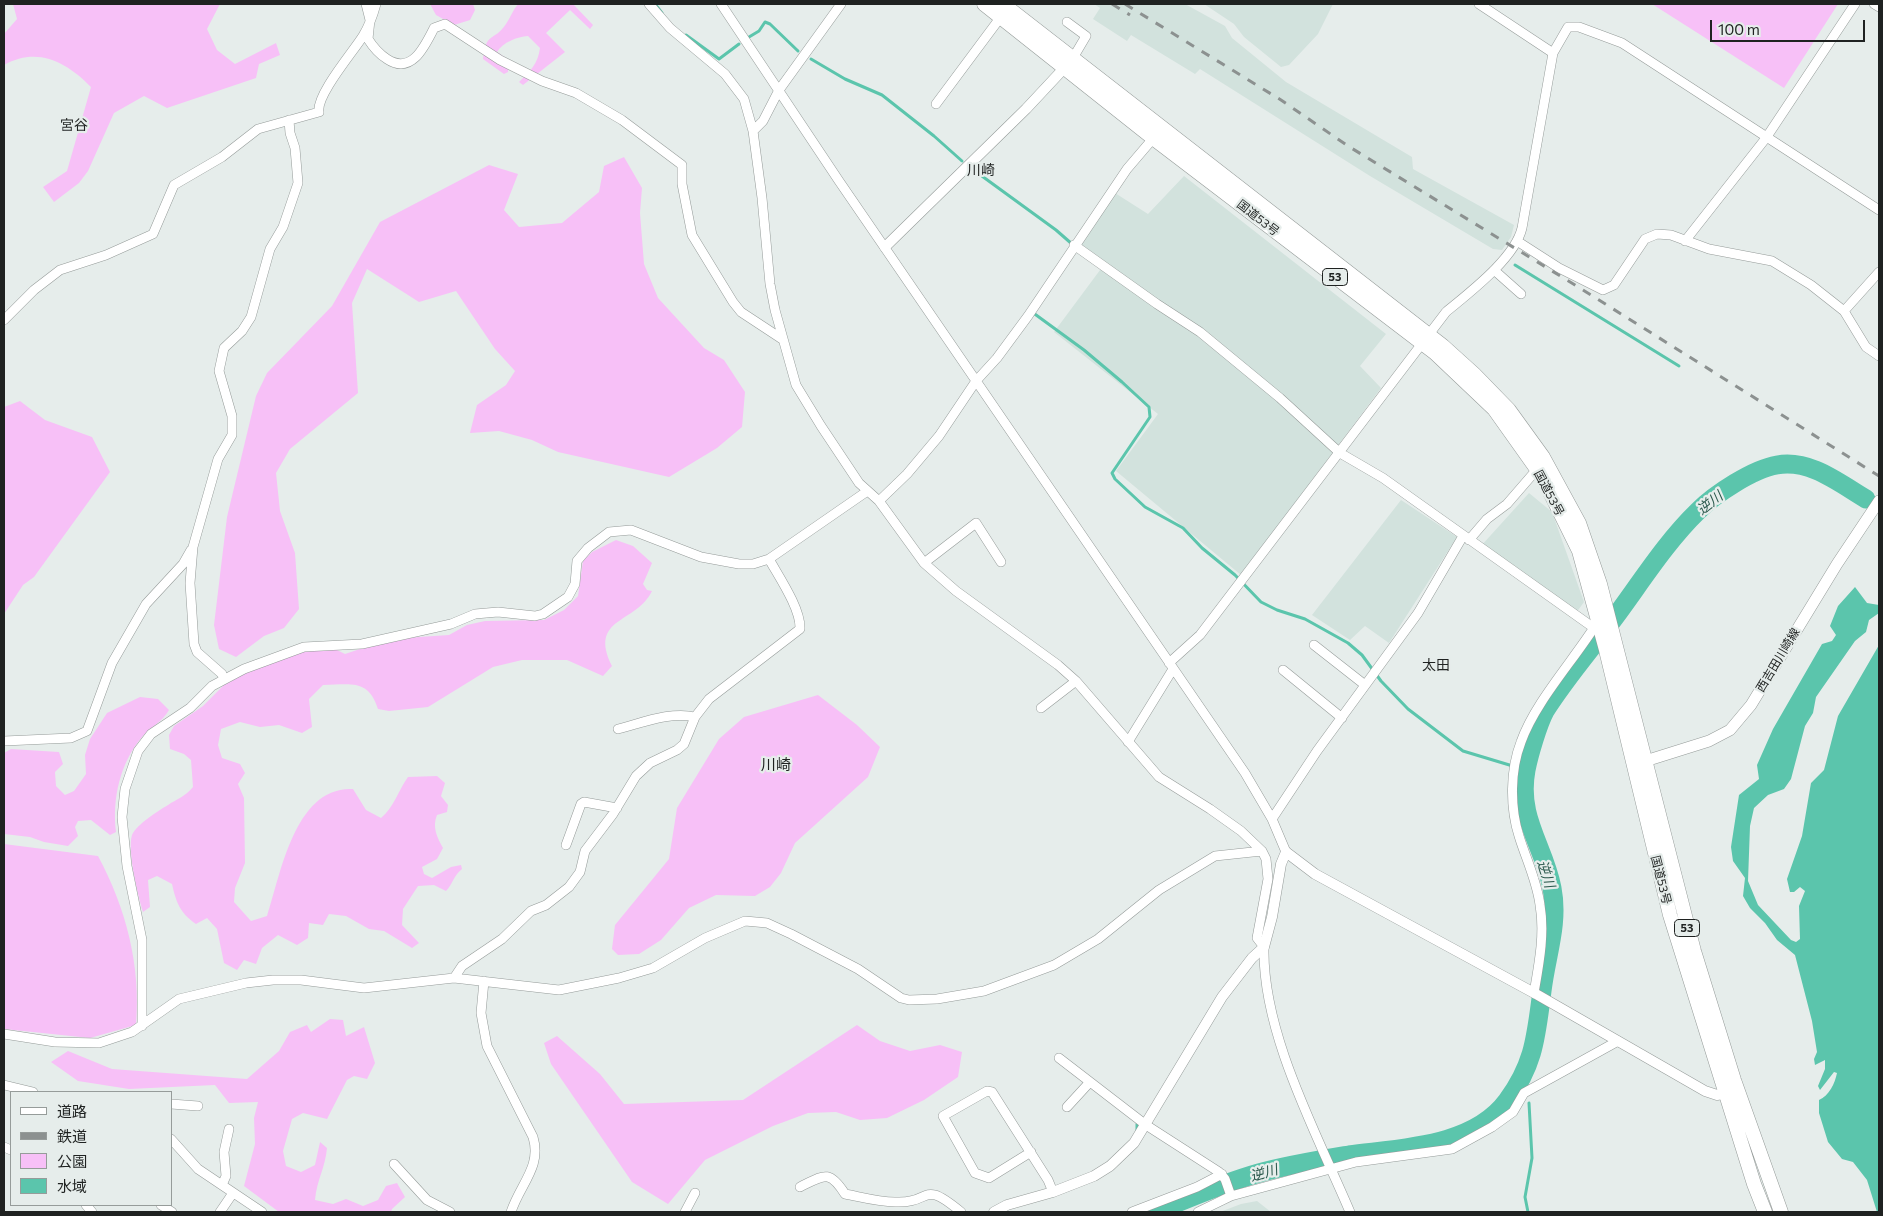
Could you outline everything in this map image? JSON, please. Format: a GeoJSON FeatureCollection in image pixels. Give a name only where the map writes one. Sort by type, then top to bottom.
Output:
{"type":"FeatureCollection","features":[{"type":"Feature","properties":{"kind":"highway","name":"国道53号"},"geometry":{"type":"LineString","coordinates":[[984,4],[1004,9],[1157,132],[1425,339],[1494,410],[1541,465],[1579,551],[1600,619],[1610,644],[1639,763],[1685,920],[1765,1212]]}},
{"type":"Feature","properties":{"kind":"highway","name":"国道53号"},"geometry":{"type":"LineString","coordinates":[[1732,1092],[1781,1212]]}},
{"type":"Feature","properties":{"kind":"main road","name":"西吉田川崎線"},"geometry":{"type":"LineString","coordinates":[[1639,763],[1709,742],[1730,730],[1751,705],[1837,564],[1879,501]]}},
{"type":"Feature","properties":{"kind":"street"},"geometry":{"type":"LineString","coordinates":[[366,4],[370,20],[368,39],[378,52],[394,64],[405,64],[412,61],[419,54],[434,28],[445,24],[500,60],[542,81],[576,93],[622,120],[682,165],[682,184],[692,235],[732,302],[741,312],[782,339]]}},
{"type":"Feature","properties":{"kind":"street"},"geometry":{"type":"LineString","coordinates":[[4,320],[56,272],[106,255],[153,234],[174,185],[222,157],[258,129],[319,112],[318,106],[335,75],[362,37],[376,4]]}},
{"type":"Feature","properties":{"kind":"street"},"geometry":{"type":"LineString","coordinates":[[649,4],[665,23],[732,81],[744,99],[753,131],[762,198],[770,284],[782,339],[796,384],[821,426],[866,492],[879,501],[924,563],[956,592],[1058,665],[1076,681],[1159,778],[1210,809],[1241,831],[1262,851],[1266,859],[1268,879],[1257,938],[1264,947]]}},
{"type":"Feature","properties":{"kind":"street"},"geometry":{"type":"LineString","coordinates":[[721,4],[976,381],[1245,773],[1272,819],[1286,852],[1315,874],[1535,993],[1705,1091],[1717,1094],[1732,1092]]}},
{"type":"Feature","properties":{"kind":"street"},"geometry":{"type":"LineString","coordinates":[[753,131],[763,121],[779,90],[841,4]]}},
{"type":"Feature","properties":{"kind":"street"},"geometry":{"type":"LineString","coordinates":[[1479,4],[1553,53]]}},
{"type":"Feature","properties":{"kind":"street"},"geometry":{"type":"LineString","coordinates":[[1684,241],[1766,138],[1856,4]]}},
{"type":"Feature","properties":{"kind":"street"},"geometry":{"type":"LineString","coordinates":[[1874,4],[1879,7]]}},
{"type":"Feature","properties":{"kind":"street"},"geometry":{"type":"LineString","coordinates":[[936,104],[1004,9]]}},
{"type":"Feature","properties":{"kind":"street"},"geometry":{"type":"LineString","coordinates":[[885,247],[1069,63],[1086,36],[1067,22]]}},
{"type":"Feature","properties":{"kind":"street"},"geometry":{"type":"LineString","coordinates":[[1128,742],[1171,666],[1200,635],[1446,312],[1494,270],[1517,241],[1522,228],[1553,53],[1568,27],[1579,27],[1622,44],[1879,210]]}},
{"type":"Feature","properties":{"kind":"street"},"geometry":{"type":"LineString","coordinates":[[223,678],[222,674],[197,652],[194,644],[190,583],[193,547],[218,459],[232,435],[232,416],[220,371],[224,348],[242,331],[251,316],[270,249],[283,227],[298,183],[295,148],[290,133],[290,120]]}},
{"type":"Feature","properties":{"kind":"street"},"geometry":{"type":"LineString","coordinates":[[879,501],[907,474],[939,436],[976,381],[997,358],[1028,316],[1074,245],[1127,169],[1157,132]]}},
{"type":"Feature","properties":{"kind":"street"},"geometry":{"type":"LineString","coordinates":[[1517,241],[1568,273],[1603,290],[1614,285],[1645,239],[1664,234],[1710,249],[1766,259],[1811,285],[1844,311],[1866,347],[1879,356]]}},
{"type":"Feature","properties":{"kind":"street"},"geometry":{"type":"LineString","coordinates":[[1074,245],[1200,332],[1301,416],[1340,453],[1382,478],[1466,538],[1600,619],[1538,709],[1521,742],[1517,756],[1514,777],[1514,808],[1519,835],[1540,906],[1540,956],[1535,993]]}},
{"type":"Feature","properties":{"kind":"street"},"geometry":{"type":"LineString","coordinates":[[1494,270],[1522,294]]}},
{"type":"Feature","properties":{"kind":"street"},"geometry":{"type":"LineString","coordinates":[[1844,311],[1879,272]]}},
{"type":"Feature","properties":{"kind":"street"},"geometry":{"type":"LineString","coordinates":[[1272,819],[1365,685],[1418,613],[1466,538],[1506,504],[1541,465]]}},
{"type":"Feature","properties":{"kind":"street"},"geometry":{"type":"LineString","coordinates":[[142,1026],[142,940],[127,866],[122,817],[125,789],[138,752],[151,734],[190,708],[212,686],[223,678],[304,646],[362,644],[451,624],[475,614],[498,612],[535,616],[543,614],[568,597],[575,584],[577,561],[588,548],[609,532],[631,530],[701,557],[739,564],[753,564],[769,559],[866,492]]}},
{"type":"Feature","properties":{"kind":"street"},"geometry":{"type":"LineString","coordinates":[[924,563],[976,523],[1001,562]]}},
{"type":"Feature","properties":{"kind":"street"},"geometry":{"type":"LineString","coordinates":[[4,741],[71,738],[87,731],[112,663],[146,604],[183,564],[193,547]]}},
{"type":"Feature","properties":{"kind":"street"},"geometry":{"type":"LineString","coordinates":[[454,978],[462,966],[502,939],[531,911],[546,905],[569,887],[580,872],[585,851],[617,808],[636,776],[650,763],[677,750],[684,744],[695,717],[709,699],[800,629],[800,622],[792,603],[769,559]]}},
{"type":"Feature","properties":{"kind":"street"},"geometry":{"type":"LineString","coordinates":[[1314,646],[1365,685]]}},
{"type":"Feature","properties":{"kind":"street"},"geometry":{"type":"LineString","coordinates":[[1284,670],[1342,718]]}},
{"type":"Feature","properties":{"kind":"street"},"geometry":{"type":"LineString","coordinates":[[1041,708],[1076,681]]}},
{"type":"Feature","properties":{"kind":"street"},"geometry":{"type":"LineString","coordinates":[[618,729],[666,717],[695,717]]}},
{"type":"Feature","properties":{"kind":"street"},"geometry":{"type":"LineString","coordinates":[[566,845],[581,804],[584,802],[617,808]]}},
{"type":"Feature","properties":{"kind":"street"},"geometry":{"type":"LineString","coordinates":[[4,1034],[55,1042],[99,1043],[115,1039],[142,1026],[179,999],[246,983],[273,980],[301,980],[364,988],[454,978],[559,990],[619,978],[653,968],[735,923],[750,921],[766,923],[791,934],[858,969],[901,998],[929,999],[984,991],[1054,965],[1098,939],[1159,890],[1215,856],[1262,851]]}},
{"type":"Feature","properties":{"kind":"street"},"geometry":{"type":"LineString","coordinates":[[1286,852],[1281,864],[1272,917],[1264,947],[1264,965],[1274,1020],[1292,1076],[1350,1212]]}},
{"type":"Feature","properties":{"kind":"street"},"geometry":{"type":"LineString","coordinates":[[994,1212],[1013,1203],[1053,1192],[1094,1176],[1110,1166],[1134,1143],[1222,998],[1246,965],[1264,947]]}},
{"type":"Feature","properties":{"kind":"street"},"geometry":{"type":"LineString","coordinates":[[484,981],[481,1013],[487,1046],[533,1137],[536,1149],[536,1160],[511,1212]]}},
{"type":"Feature","properties":{"kind":"street"},"geometry":{"type":"LineString","coordinates":[[1132,1212],[1197,1188],[1356,1162],[1452,1149],[1492,1127],[1513,1112],[1524,1092],[1618,1041]]}},
{"type":"Feature","properties":{"kind":"street"},"geometry":{"type":"LineString","coordinates":[[1059,1058],[1089,1083],[1227,1184]]}},
{"type":"Feature","properties":{"kind":"street"},"geometry":{"type":"LineString","coordinates":[[1068,1107],[1089,1083]]}},
{"type":"Feature","properties":{"kind":"street"},"geometry":{"type":"LineString","coordinates":[[4,1085],[28,1091]]}},
{"type":"Feature","properties":{"kind":"street"},"geometry":{"type":"LineString","coordinates":[[1031,1152],[989,1178],[975,1173],[943,1116],[987,1091],[992,1092],[1031,1152],[1053,1192]]}},
{"type":"Feature","properties":{"kind":"street"},"geometry":{"type":"LineString","coordinates":[[172,1104],[198,1106]]}},
{"type":"Feature","properties":{"kind":"street"},"geometry":{"type":"LineString","coordinates":[[222,1185],[226,1176],[224,1152],[229,1129]]}},
{"type":"Feature","properties":{"kind":"street"},"geometry":{"type":"LineString","coordinates":[[172,1140],[198,1169],[262,1212]]}},
{"type":"Feature","properties":{"kind":"street"},"geometry":{"type":"LineString","coordinates":[[394,1164],[427,1200],[450,1212]]}},
{"type":"Feature","properties":{"kind":"street"},"geometry":{"type":"LineString","coordinates":[[800,1187],[824,1175],[831,1176],[837,1181],[845,1194],[896,1203],[934,1193],[942,1196],[961,1212]]}},
{"type":"Feature","properties":{"kind":"street"},"geometry":{"type":"LineString","coordinates":[[1198,1212],[1227,1184]]}},
{"type":"Feature","properties":{"kind":"street"},"geometry":{"type":"LineString","coordinates":[[220,1212],[233,1193]]}},
{"type":"Feature","properties":{"kind":"street"},"geometry":{"type":"LineString","coordinates":[[685,1212],[695,1193]]}},
{"type":"Feature","properties":{"kind":"shaded area"},"geometry":{"type":"Polygon","coordinates":[[[1094,4],[1185,4],[1225,26],[1232,38],[1286,82],[1412,157],[1413,169],[1514,225],[1511,237],[1502,250],[1493,249],[1370,176],[1200,69],[1195,74],[1131,35],[1127,41],[1093,19],[1100,8],[1094,4]]]}},
{"type":"Feature","properties":{"kind":"shaded area"},"geometry":{"type":"Polygon","coordinates":[[[1204,4],[1333,4],[1318,34],[1289,65],[1281,67],[1244,37],[1234,24],[1204,4]]]}},
{"type":"Feature","properties":{"kind":"shaded area"},"geometry":{"type":"Polygon","coordinates":[[[1184,176],[1386,334],[1360,366],[1381,388],[1241,575],[1116,471],[1158,414],[1054,332],[1106,262],[1079,243],[1115,193],[1148,214],[1184,176]]]}},
{"type":"Feature","properties":{"kind":"shaded area"},"geometry":{"type":"Polygon","coordinates":[[[1529,493],[1552,512],[1584,602],[1576,613],[1481,546],[1529,493]]]}},
{"type":"Feature","properties":{"kind":"shaded area"},"geometry":{"type":"Polygon","coordinates":[[[1401,500],[1457,537],[1389,643],[1365,626],[1350,640],[1312,615],[1401,500]]]}},
{"type":"Feature","properties":{"kind":"shaded area"},"geometry":{"type":"Polygon","coordinates":[[[1257,1201],[1271,1212],[1220,1212],[1241,1204],[1257,1201]]]}},
{"type":"Feature","properties":{"kind":"green space"},"geometry":{"type":"Polygon","coordinates":[[[13,4],[220,4],[207,29],[217,50],[235,64],[276,43],[280,55],[259,64],[256,78],[167,108],[144,96],[114,113],[88,171],[79,183],[54,202],[43,187],[67,171],[91,87],[72,70],[62,64],[40,57],[16,59],[4,65],[4,34],[17,19],[13,4]]]}},
{"type":"Feature","properties":{"kind":"green space"},"geometry":{"type":"Polygon","coordinates":[[[430,4],[473,4],[475,10],[470,20],[454,25],[436,15],[430,4]]]}},
{"type":"Feature","properties":{"kind":"green space"},"geometry":{"type":"Polygon","coordinates":[[[518,4],[573,4],[593,25],[590,29],[570,10],[546,33],[565,52],[523,85],[519,82],[535,63],[540,48],[528,36],[503,45],[497,52],[509,60],[508,72],[504,74],[483,59],[488,40],[502,30],[518,4]]]}},
{"type":"Feature","properties":{"kind":"green space"},"geometry":{"type":"Polygon","coordinates":[[[1652,4],[1838,4],[1784,88],[1652,4]]]}},
{"type":"Feature","properties":{"kind":"green space"},"geometry":{"type":"Polygon","coordinates":[[[624,157],[642,188],[640,213],[644,264],[658,298],[704,348],[724,360],[745,392],[742,427],[717,448],[669,477],[558,452],[532,440],[499,431],[470,433],[477,405],[506,385],[515,371],[495,349],[456,291],[419,302],[367,269],[352,303],[358,393],[290,449],[276,473],[280,511],[295,553],[299,609],[284,628],[264,636],[236,657],[219,649],[214,625],[227,517],[256,396],[267,373],[332,306],[380,222],[489,165],[518,174],[504,210],[519,227],[562,223],[599,192],[604,166],[624,157]]]}},
{"type":"Feature","properties":{"kind":"green space"},"geometry":{"type":"Polygon","coordinates":[[[20,401],[45,420],[92,437],[110,472],[34,577],[23,585],[4,614],[4,407],[20,401]]]}},
{"type":"Feature","properties":{"kind":"green space"},"geometry":{"type":"Polygon","coordinates":[[[616,540],[633,546],[652,563],[643,584],[647,590],[652,591],[645,602],[610,629],[606,638],[606,650],[612,666],[603,676],[567,660],[522,660],[493,667],[428,707],[389,711],[378,709],[369,692],[357,685],[323,685],[309,699],[312,727],[302,733],[279,725],[260,727],[240,722],[221,729],[218,745],[222,758],[240,764],[245,773],[238,784],[244,798],[245,863],[235,888],[234,902],[251,921],[267,916],[285,856],[294,835],[304,817],[317,802],[333,792],[353,789],[366,810],[381,818],[393,804],[408,777],[437,776],[445,783],[441,796],[448,805],[447,812],[437,815],[435,824],[437,836],[443,848],[437,859],[422,867],[424,874],[432,878],[451,867],[461,865],[462,869],[446,891],[434,885],[418,886],[403,909],[402,925],[419,943],[412,948],[384,931],[369,929],[346,916],[329,914],[323,925],[309,923],[308,938],[297,945],[278,935],[262,948],[256,964],[244,960],[237,970],[224,963],[217,929],[207,918],[196,924],[186,916],[177,902],[172,884],[157,876],[148,880],[150,907],[143,912],[132,862],[132,835],[148,818],[193,787],[191,760],[184,754],[170,749],[169,735],[174,726],[203,706],[224,685],[246,672],[301,650],[333,648],[345,654],[390,639],[449,635],[467,625],[485,621],[544,620],[564,610],[578,596],[583,561],[592,552],[616,540]]]}},
{"type":"Feature","properties":{"kind":"green space"},"geometry":{"type":"Polygon","coordinates":[[[818,695],[857,725],[880,747],[868,777],[795,843],[781,873],[770,887],[755,896],[716,895],[689,908],[661,940],[639,954],[618,955],[612,949],[615,925],[669,859],[677,808],[719,739],[744,717],[818,695]]]}},
{"type":"Feature","properties":{"kind":"green space"},"geometry":{"type":"Polygon","coordinates":[[[140,697],[158,699],[169,710],[142,737],[128,758],[119,782],[117,794],[115,807],[116,832],[110,835],[91,820],[78,821],[75,827],[78,836],[68,846],[44,842],[30,837],[4,834],[4,753],[11,749],[59,752],[63,764],[55,772],[56,786],[65,795],[74,791],[86,774],[85,755],[90,739],[107,713],[140,697]]]}},
{"type":"Feature","properties":{"kind":"green space"},"geometry":{"type":"Polygon","coordinates":[[[4,844],[98,856],[124,917],[134,959],[137,1003],[136,1025],[90,1038],[4,1029],[4,844]]]}},
{"type":"Feature","properties":{"kind":"green space"},"geometry":{"type":"Polygon","coordinates":[[[330,1019],[343,1020],[346,1036],[364,1027],[375,1063],[367,1079],[354,1076],[347,1080],[327,1119],[303,1113],[292,1119],[283,1151],[286,1166],[301,1172],[315,1165],[320,1142],[327,1148],[315,1200],[333,1204],[346,1199],[363,1206],[378,1200],[386,1186],[397,1183],[405,1197],[391,1212],[279,1212],[244,1186],[255,1144],[254,1118],[258,1102],[229,1103],[215,1085],[129,1089],[78,1081],[51,1062],[68,1051],[112,1069],[247,1079],[279,1051],[290,1032],[307,1025],[311,1032],[330,1019]]]}},
{"type":"Feature","properties":{"kind":"green space"},"geometry":{"type":"Polygon","coordinates":[[[857,1025],[880,1041],[910,1051],[940,1045],[962,1052],[958,1077],[924,1100],[887,1118],[860,1120],[836,1112],[808,1113],[773,1126],[705,1160],[668,1204],[632,1182],[551,1064],[544,1043],[557,1036],[600,1074],[624,1104],[743,1100],[857,1025]]]}},
{"type":"Feature","properties":{"kind":"water"},"geometry":{"type":"Polygon","coordinates":[[[1855,587],[1867,603],[1879,605],[1879,613],[1869,620],[1866,632],[1855,641],[1816,697],[1813,713],[1805,726],[1791,779],[1784,789],[1768,795],[1754,808],[1750,826],[1748,881],[1758,905],[1791,940],[1796,942],[1800,939],[1799,906],[1805,891],[1800,887],[1794,892],[1790,892],[1787,879],[1802,836],[1811,783],[1824,770],[1838,716],[1879,645],[1879,1212],[1877,1212],[1867,1180],[1853,1162],[1842,1159],[1828,1142],[1819,1113],[1819,1100],[1826,1096],[1831,1089],[1837,1073],[1834,1072],[1820,1090],[1818,1086],[1825,1069],[1825,1060],[1815,1065],[1814,1059],[1817,1052],[1812,1021],[1795,955],[1777,940],[1765,923],[1750,908],[1743,896],[1745,878],[1733,861],[1731,847],[1739,795],[1759,779],[1757,765],[1773,729],[1822,644],[1832,641],[1836,635],[1830,626],[1838,606],[1855,587]]]}},
{"type":"Feature","properties":{"kind":"waterway"},"geometry":{"type":"LineString","coordinates":[[655,4],[662,13]]}},
{"type":"Feature","properties":{"kind":"waterway"},"geometry":{"type":"LineString","coordinates":[[749,37],[759,31],[765,22],[770,24],[798,51]]}},
{"type":"Feature","properties":{"kind":"waterway"},"geometry":{"type":"LineString","coordinates":[[686,35],[719,59],[739,44]]}},
{"type":"Feature","properties":{"kind":"waterway"},"geometry":{"type":"LineString","coordinates":[[811,59],[845,79],[882,95],[962,161]]}},
{"type":"Feature","properties":{"kind":"waterway"},"geometry":{"type":"LineString","coordinates":[[975,171],[1056,230],[1072,244]]}},
{"type":"Feature","properties":{"kind":"waterway"},"geometry":{"type":"LineString","coordinates":[[1515,265],[1679,366]]}},
{"type":"Feature","properties":{"kind":"waterway"},"geometry":{"type":"LineString","coordinates":[[1032,312],[1084,350],[1149,407],[1150,417],[1112,473],[1115,479],[1145,507],[1183,528],[1202,548],[1235,575],[1261,602],[1277,610],[1305,619],[1348,643],[1362,655],[1381,681],[1408,709],[1463,751],[1526,770]]}},
{"type":"Feature","properties":{"kind":"waterway","name":"逆川"},"geometry":{"type":"LineString","coordinates":[[1155,1212],[1219,1186],[1270,1170],[1349,1155],[1435,1143],[1475,1128],[1493,1116],[1507,1101],[1529,1061],[1536,1035],[1553,927],[1554,901],[1552,888],[1528,817],[1524,787],[1529,756],[1545,711],[1675,536],[1698,511],[1724,490],[1757,471],[1767,467],[1789,464],[1813,469],[1866,499]]}},
{"type":"Feature","properties":{"kind":"waterway"},"geometry":{"type":"LineString","coordinates":[[1526,1067],[1527,1084]]}},
{"type":"Feature","properties":{"kind":"waterway"},"geometry":{"type":"LineString","coordinates":[[1528,1212],[1525,1197],[1532,1158],[1529,1103]]}},
{"type":"Feature","properties":{"kind":"waterway"},"geometry":{"type":"LineString","coordinates":[[1137,1124],[1137,1132]]}},
{"type":"Feature","properties":{"kind":"railway"},"geometry":{"type":"LineString","coordinates":[[1112,4],[1130,15]]}},
{"type":"Feature","properties":{"kind":"railway"},"geometry":{"type":"LineString","coordinates":[[1125,4],[1281,100],[1348,146],[1575,285],[1879,476]]}},
{"type":"Feature","properties":{"kind":"district","name":"宮谷"},"geometry":{"type":"Point","coordinates":[74,125]}},
{"type":"Feature","properties":{"kind":"district","name":"川崎"},"geometry":{"type":"Point","coordinates":[981,170]}},
{"type":"Feature","properties":{"kind":"district","name":"太田"},"geometry":{"type":"Point","coordinates":[1436,665]}},
{"type":"Feature","properties":{"kind":"district","name":"川崎"},"geometry":{"type":"Point","coordinates":[776,765]}}]}
